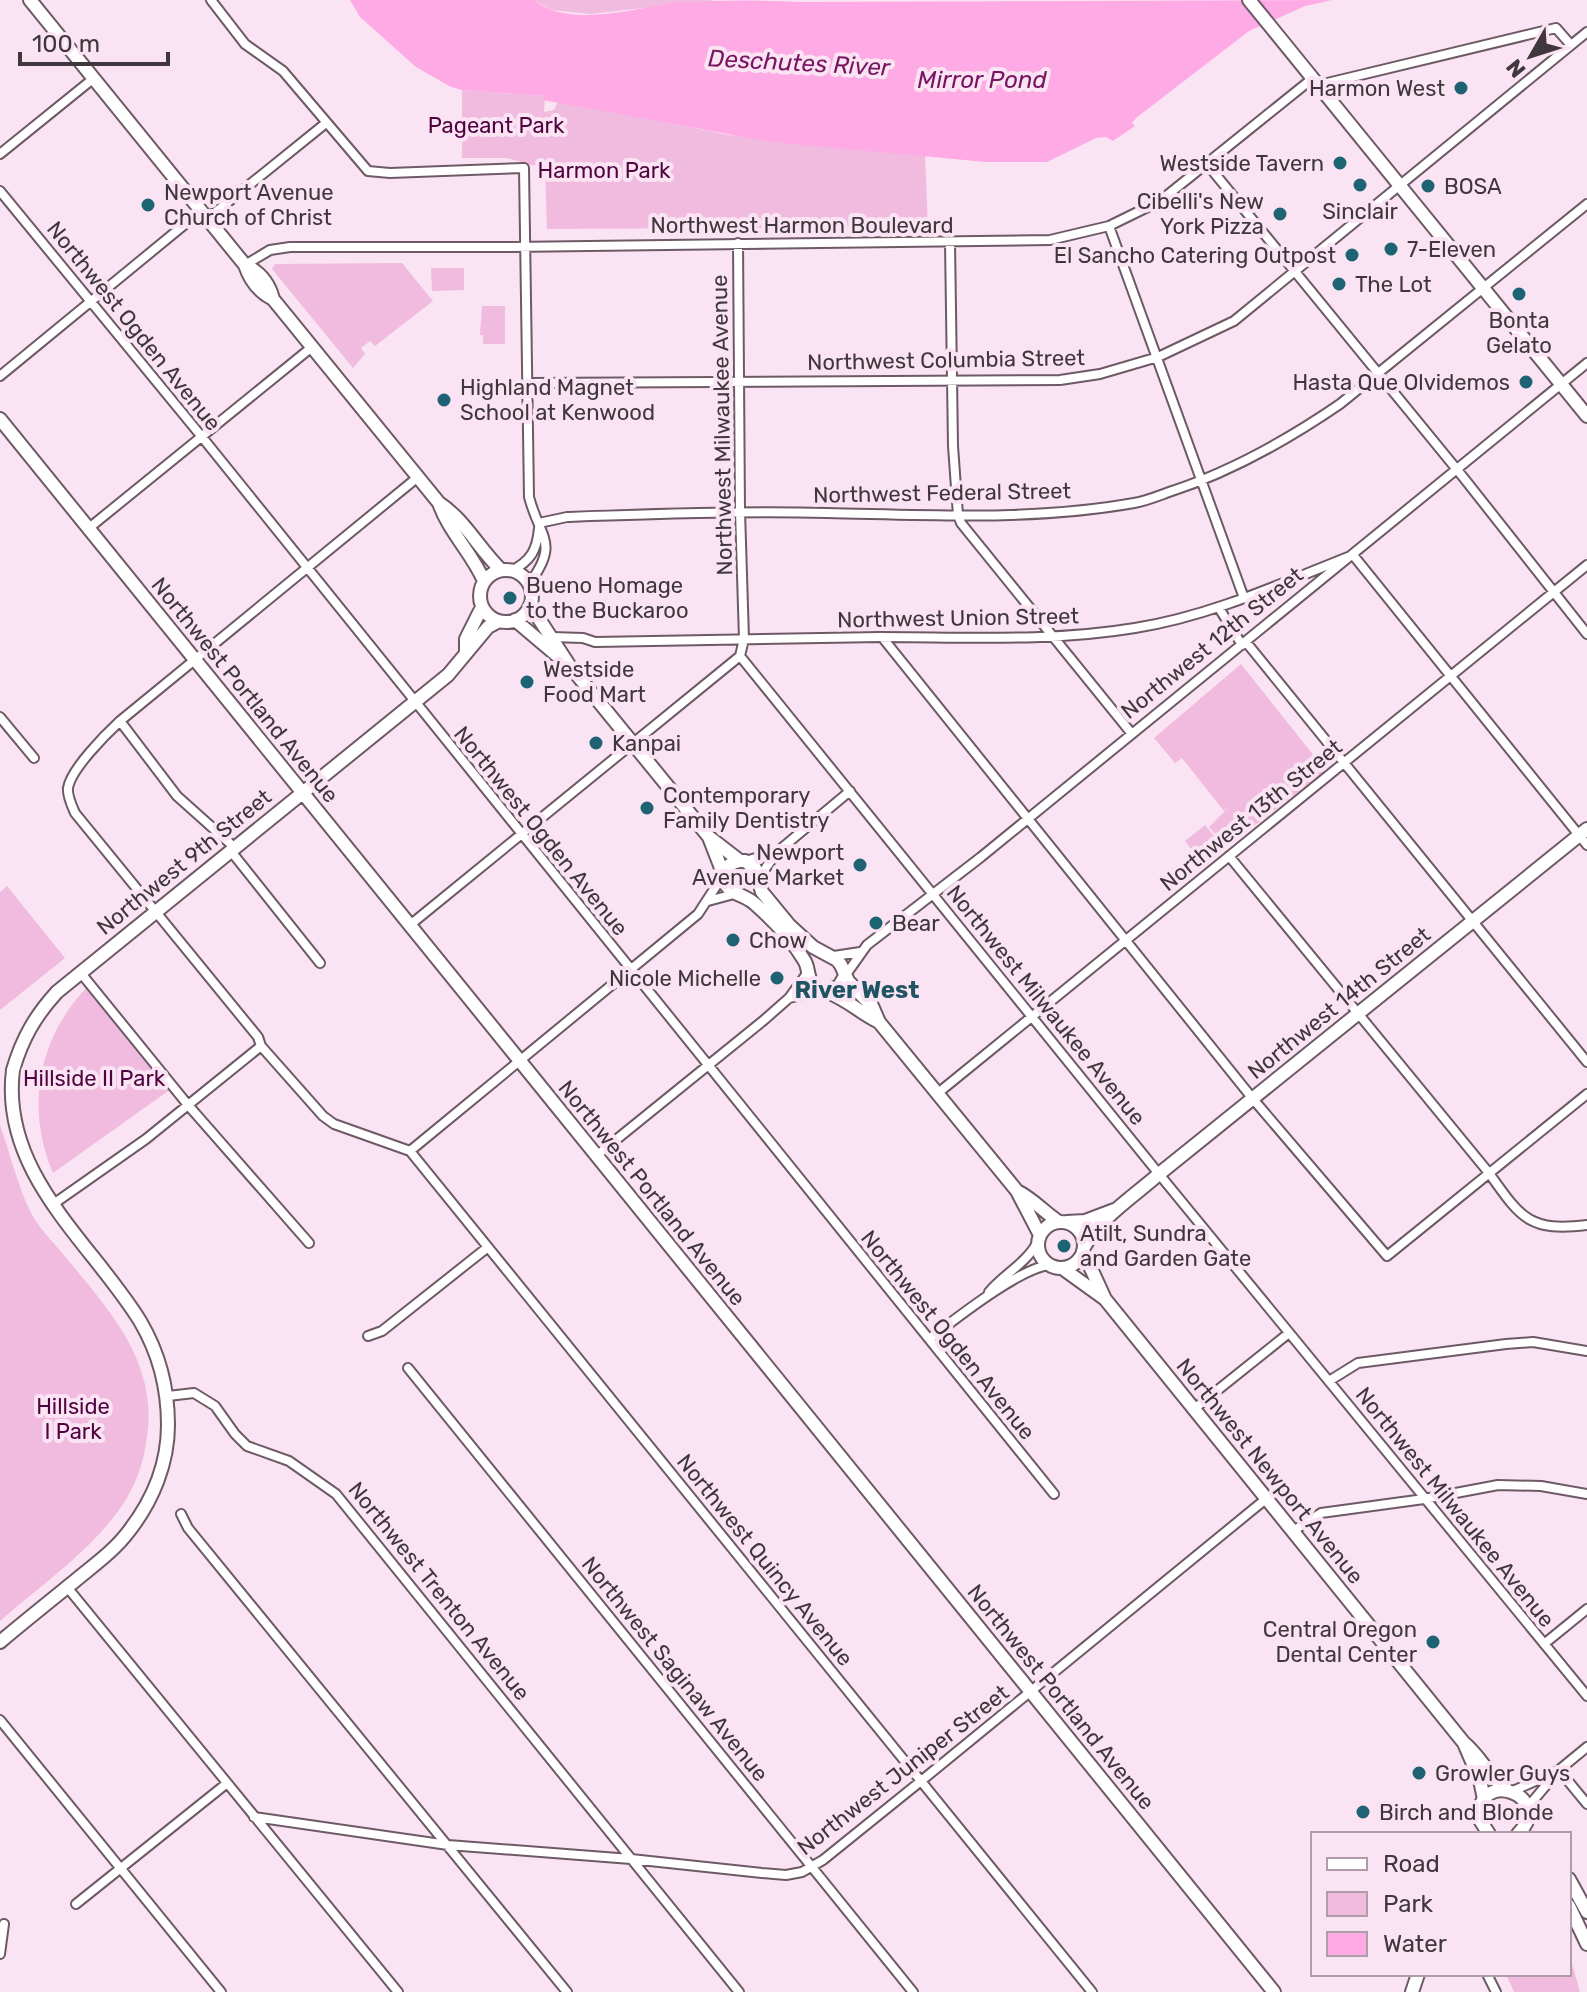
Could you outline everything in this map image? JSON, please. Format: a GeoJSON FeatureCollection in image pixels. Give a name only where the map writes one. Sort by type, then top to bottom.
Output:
{"type":"FeatureCollection","features":[{"type":"Feature","properties":{"kind":"street"},"geometry":{"type":"LineString","coordinates":[[30,0],[245,265],[256,270],[271,288],[273,299],[439,503],[453,512],[487,557],[506,570],[522,575],[531,592],[530,605],[525,613],[515,620],[499,621],[487,614],[480,598],[484,581],[477,564],[445,519],[439,503]]}},
{"type":"Feature","properties":{"kind":"street"},"geometry":{"type":"LineString","coordinates":[[211,0],[245,44],[279,66],[368,171],[390,173],[524,168],[529,497],[546,540],[543,563],[529,584]]}},
{"type":"Feature","properties":{"kind":"street"},"geometry":{"type":"LineString","coordinates":[[1249,0],[1587,416]]}},
{"type":"Feature","properties":{"kind":"street","name":"Northwest Harmon Boulevard"},"geometry":{"type":"LineString","coordinates":[[245,265],[270,250],[290,247],[1050,240],[1109,226],[1160,201],[1316,82],[1556,28],[1570,44]]}},
{"type":"Feature","properties":{"kind":"street","name":"Northwest Columbia Street"},"geometry":{"type":"LineString","coordinates":[[528,383],[1060,380],[1100,374],[1158,357],[1234,321],[1587,32]]}},
{"type":"Feature","properties":{"kind":"street"},"geometry":{"type":"LineString","coordinates":[[0,154],[94,78]]}},
{"type":"Feature","properties":{"kind":"street"},"geometry":{"type":"LineString","coordinates":[[0,376],[90,303],[326,123]]}},
{"type":"Feature","properties":{"kind":"street"},"geometry":{"type":"LineString","coordinates":[[1207,164],[1587,634]]}},
{"type":"Feature","properties":{"kind":"street","name":"Northwest Ogden Avenue"},"geometry":{"type":"LineString","coordinates":[[0,191],[1054,1494]]}},
{"type":"Feature","properties":{"kind":"street","name":"Northwest Federal Street"},"geometry":{"type":"LineString","coordinates":[[539,523],[567,517],[740,511],[1041,514],[1136,503],[1202,481],[1251,460],[1304,429],[1377,375],[1587,204]]}},
{"type":"Feature","properties":{"kind":"street"},"geometry":{"type":"LineString","coordinates":[[1109,226],[1244,598]]}},
{"type":"Feature","properties":{"kind":"street"},"geometry":{"type":"LineString","coordinates":[[950,242],[953,446],[958,515],[999,574],[1132,734]]}},
{"type":"Feature","properties":{"kind":"street","name":"Northwest Milwaukee Avenue"},"geometry":{"type":"LineString","coordinates":[[738,243],[744,639],[740,656],[1587,1696]]}},
{"type":"Feature","properties":{"kind":"street"},"geometry":{"type":"LineString","coordinates":[[89,528],[312,347]]}},
{"type":"Feature","properties":{"kind":"street","name":"Northwest 12th Street"},"geometry":{"type":"LineString","coordinates":[[845,976],[860,952],[1587,363]]}},
{"type":"Feature","properties":{"kind":"street","name":"Northwest Portland Avenue"},"geometry":{"type":"LineString","coordinates":[[0,419],[1274,1992]]}},
{"type":"Feature","properties":{"kind":"street"},"geometry":{"type":"LineString","coordinates":[[418,477],[120,721],[95,745],[68,787],[70,804],[258,1037],[261,1046],[323,1116],[334,1124],[410,1151],[698,914],[729,864],[777,852]]}},
{"type":"Feature","properties":{"kind":"street"},"geometry":{"type":"LineString","coordinates":[[484,581],[522,565],[533,554],[539,523]]}},
{"type":"Feature","properties":{"kind":"street"},"geometry":{"type":"LineString","coordinates":[[1353,555],[1450,677],[1584,836]]}},
{"type":"Feature","properties":{"kind":"street","name":"Northwest Union Street"},"geometry":{"type":"LineString","coordinates":[[552,637],[583,638],[595,642],[882,637],[960,640],[1134,629],[1219,608],[1353,555]]}},
{"type":"Feature","properties":{"kind":"street","name":"Northwest 13th Street"},"geometry":{"type":"LineString","coordinates":[[938,1093],[1587,565]]}},
{"type":"Feature","properties":{"kind":"street"},"geometry":{"type":"LineString","coordinates":[[530,605],[569,665],[709,837],[755,868],[762,892],[790,926],[813,947],[841,965],[851,986],[872,1006],[879,1022],[1017,1191],[1039,1238],[1041,1255],[1056,1266]]}},
{"type":"Feature","properties":{"kind":"street","name":"Northwest 9th Street"},"geometry":{"type":"LineString","coordinates":[[466,651],[466,639],[482,607]]}},
{"type":"Feature","properties":{"kind":"street"},"geometry":{"type":"LineString","coordinates":[[1219,608],[1244,643],[1587,1062]]}},
{"type":"Feature","properties":{"kind":"street"},"geometry":{"type":"LineString","coordinates":[[515,620],[569,665]]}},
{"type":"Feature","properties":{"kind":"street","name":"Northwest 9th Street"},"geometry":{"type":"LineString","coordinates":[[4,1103],[18,1052],[30,1025],[57,992],[448,675],[488,627],[499,621]]}},
{"type":"Feature","properties":{"kind":"street"},"geometry":{"type":"LineString","coordinates":[[882,637],[1253,1099],[1387,1256],[1587,1094]]}},
{"type":"Feature","properties":{"kind":"street"},"geometry":{"type":"LineString","coordinates":[[410,925],[740,656]]}},
{"type":"Feature","properties":{"kind":"street"},"geometry":{"type":"LineString","coordinates":[[0,717],[34,758]]}},
{"type":"Feature","properties":{"kind":"street"},"geometry":{"type":"LineString","coordinates":[[120,721],[177,796],[232,848],[320,963]]}},
{"type":"Feature","properties":{"kind":"street"},"geometry":{"type":"LineString","coordinates":[[759,881],[777,852],[850,791]]}},
{"type":"Feature","properties":{"kind":"street","name":"Northwest 14th Street"},"geometry":{"type":"LineString","coordinates":[[1084,1249],[1093,1233],[1117,1209],[1159,1174],[1472,921],[1584,836]]}},
{"type":"Feature","properties":{"kind":"street"},"geometry":{"type":"LineString","coordinates":[[709,837],[727,889],[758,906],[808,970],[811,983],[824,992],[848,1001],[879,1022]]}},
{"type":"Feature","properties":{"kind":"street"},"geometry":{"type":"LineString","coordinates":[[1229,856],[1489,1173],[1512,1206],[1544,1227],[1587,1225]]}},
{"type":"Feature","properties":{"kind":"street"},"geometry":{"type":"LineString","coordinates":[[708,901],[739,895]]}},
{"type":"Feature","properties":{"kind":"street"},"geometry":{"type":"LineString","coordinates":[[827,954],[860,952]]}},
{"type":"Feature","properties":{"kind":"street"},"geometry":{"type":"LineString","coordinates":[[596,1156],[789,998],[808,970]]}},
{"type":"Feature","properties":{"kind":"street"},"geometry":{"type":"LineString","coordinates":[[80,972],[188,1105],[309,1243]]}},
{"type":"Feature","properties":{"kind":"street"},"geometry":{"type":"LineString","coordinates":[[789,998],[824,992],[839,986],[845,976]]}},
{"type":"Feature","properties":{"kind":"street"},"geometry":{"type":"LineString","coordinates":[[50,1206],[146,1139],[261,1046]]}},
{"type":"Feature","properties":{"kind":"street"},"geometry":{"type":"LineString","coordinates":[[0,1642],[122,1540],[153,1493],[168,1440],[168,1396],[162,1370],[141,1322],[32,1182],[22,1161],[4,1103]]}},
{"type":"Feature","properties":{"kind":"street","name":"Northwest Quincy Avenue"},"geometry":{"type":"LineString","coordinates":[[410,1151],[1092,1992]]}},
{"type":"Feature","properties":{"kind":"street"},"geometry":{"type":"LineString","coordinates":[[929,1339],[986,1296],[1028,1271],[1074,1263],[1084,1249],[1078,1229],[1042,1211],[1030,1197],[1017,1191]]}},
{"type":"Feature","properties":{"kind":"street","name":"Northwest 14th Street"},"geometry":{"type":"LineString","coordinates":[[1062,1222],[1085,1221],[1117,1209]]}},
{"type":"Feature","properties":{"kind":"street"},"geometry":{"type":"LineString","coordinates":[[986,1296],[1002,1277],[1034,1250],[1045,1228],[1062,1222]]}},
{"type":"Feature","properties":{"kind":"street"},"geometry":{"type":"LineString","coordinates":[[368,1336],[382,1331],[488,1247]]}},
{"type":"Feature","properties":{"kind":"street","name":"Northwest Newport Avenue"},"geometry":{"type":"LineString","coordinates":[[1084,1249],[1087,1265],[1105,1299],[1464,1743],[1479,1754],[1490,1775],[1522,1798],[1536,1832]]}},
{"type":"Feature","properties":{"kind":"street","name":"Northwest Newport Avenue"},"geometry":{"type":"LineString","coordinates":[[1056,1266],[1105,1299]]}},
{"type":"Feature","properties":{"kind":"street"},"geometry":{"type":"LineString","coordinates":[[1194,1409],[1289,1333]]}},
{"type":"Feature","properties":{"kind":"street"},"geometry":{"type":"LineString","coordinates":[[1329,1381],[1358,1363],[1506,1344],[1533,1342],[1587,1351]]}},
{"type":"Feature","properties":{"kind":"street","name":"Northwest Saginaw Avenue"},"geometry":{"type":"LineString","coordinates":[[408,1368],[913,1992]]}},
{"type":"Feature","properties":{"kind":"street","name":"Northwest Trenton Avenue"},"geometry":{"type":"LineString","coordinates":[[168,1396],[194,1393],[215,1406],[247,1446],[289,1461],[336,1494],[739,1992]]}},
{"type":"Feature","properties":{"kind":"street"},"geometry":{"type":"LineString","coordinates":[[1293,1531],[1321,1513],[1498,1485],[1541,1486],[1587,1494]]}},
{"type":"Feature","properties":{"kind":"street","name":"Northwest Juniper Street"},"geometry":{"type":"LineString","coordinates":[[254,1817],[448,1845],[786,1875],[812,1867],[1267,1498]]}},
{"type":"Feature","properties":{"kind":"street"},"geometry":{"type":"LineString","coordinates":[[181,1514],[188,1528],[567,1992]]}},
{"type":"Feature","properties":{"kind":"street"},"geometry":{"type":"LineString","coordinates":[[67,1587],[398,1992]]}},
{"type":"Feature","properties":{"kind":"street"},"geometry":{"type":"LineString","coordinates":[[1544,1644],[1587,1609]]}},
{"type":"Feature","properties":{"kind":"street"},"geometry":{"type":"LineString","coordinates":[[0,1720],[221,1992]]}},
{"type":"Feature","properties":{"kind":"street","name":"Northwest Newport Avenue"},"geometry":{"type":"LineString","coordinates":[[1464,1743],[1480,1780],[1484,1799]]}},
{"type":"Feature","properties":{"kind":"street"},"geometry":{"type":"LineString","coordinates":[[1520,1832],[1528,1813],[1559,1770],[1587,1747]]}},
{"type":"Feature","properties":{"kind":"street"},"geometry":{"type":"LineString","coordinates":[[1482,1831],[1479,1811],[1484,1799],[1492,1792],[1510,1791],[1559,1770]]}},
{"type":"Feature","properties":{"kind":"street"},"geometry":{"type":"LineString","coordinates":[[1559,1770],[1587,1804]]}},
{"type":"Feature","properties":{"kind":"street"},"geometry":{"type":"LineString","coordinates":[[76,1904],[226,1784]]}},
{"type":"Feature","properties":{"kind":"street"},"geometry":{"type":"LineString","coordinates":[[1571,1883],[1587,1912]]}},
{"type":"Feature","properties":{"kind":"street"},"geometry":{"type":"LineString","coordinates":[[1571,1910],[1587,1944]]}},
{"type":"Feature","properties":{"kind":"street"},"geometry":{"type":"LineString","coordinates":[[0,1954],[4,1924]]}},
{"type":"Feature","properties":{"kind":"green space"},"geometry":{"type":"Polygon","coordinates":[[[534,0],[716,0],[590,14],[551,10],[534,0]]]}},
{"type":"Feature","properties":{"kind":"green space","name":"Harmon Park"},"geometry":{"type":"Polygon","coordinates":[[[462,90],[545,96],[544,112],[554,110],[558,101],[729,135],[925,156],[928,227],[547,229],[545,165],[507,158],[462,158],[462,90]]]}},
{"type":"Feature","properties":{"kind":"green space"},"geometry":{"type":"Polygon","coordinates":[[[402,263],[433,301],[375,346],[370,341],[361,348],[365,354],[353,368],[272,269],[275,264],[402,263]]]}},
{"type":"Feature","properties":{"kind":"green space"},"geometry":{"type":"Polygon","coordinates":[[[431,268],[464,268],[464,290],[432,291],[431,268]]]}},
{"type":"Feature","properties":{"kind":"green space"},"geometry":{"type":"Polygon","coordinates":[[[482,306],[505,306],[505,344],[483,344],[483,335],[480,335],[482,306]]]}},
{"type":"Feature","properties":{"kind":"green space"},"geometry":{"type":"Polygon","coordinates":[[[1241,664],[1326,771],[1226,847],[1209,827],[1228,808],[1224,811],[1182,758],[1175,763],[1154,738],[1241,664]]]}},
{"type":"Feature","properties":{"kind":"green space"},"geometry":{"type":"Polygon","coordinates":[[[1205,825],[1220,843],[1199,859],[1185,841],[1205,825]]]}},
{"type":"Feature","properties":{"kind":"green space","name":"Hillside II Park"},"geometry":{"type":"Polygon","coordinates":[[[7,886],[65,958],[0,1010],[0,892],[7,886]]]}},
{"type":"Feature","properties":{"kind":"green space","name":"Hillside II Park"},"geometry":{"type":"Polygon","coordinates":[[[88,986],[171,1089],[53,1173],[44,1148],[40,1123],[41,1074],[58,1028],[88,986]]]}},
{"type":"Feature","properties":{"kind":"green space","name":"Hillside I Park"},"geometry":{"type":"Polygon","coordinates":[[[0,1125],[30,1211],[126,1337],[145,1383],[148,1409],[143,1457],[133,1487],[122,1505],[104,1529],[76,1557],[0,1621],[0,1125]]]}},
{"type":"Feature","properties":{"kind":"green space"},"geometry":{"type":"Polygon","coordinates":[[[1571,1960],[1580,1992],[1514,1992],[1507,1976],[1571,1976],[1571,1960]]]}},
{"type":"Feature","properties":{"kind":"water","name":"Mirror Pond"},"geometry":{"type":"Polygon","coordinates":[[[350,0],[534,0],[564,13],[582,15],[673,3],[719,1],[1332,0],[1305,6],[1249,31],[1136,118],[1132,123],[1135,126],[1113,141],[1106,137],[1096,138],[1047,162],[986,162],[771,142],[543,100],[544,96],[462,90],[416,67],[360,17],[350,0]]]}},
{"type":"Feature","properties":{"kind":"place","name":"Harmon West"},"geometry":{"type":"Point","coordinates":[1461,88]}},
{"type":"Feature","properties":{"kind":"place","name":"Westside Tavern"},"geometry":{"type":"Point","coordinates":[1340,163]}},
{"type":"Feature","properties":{"kind":"place","name":"Sinclair"},"geometry":{"type":"Point","coordinates":[1360,185]}},
{"type":"Feature","properties":{"kind":"place","name":"BOSA"},"geometry":{"type":"Point","coordinates":[1428,186]}},
{"type":"Feature","properties":{"kind":"place","name":"Newport Avenue Church of Christ"},"geometry":{"type":"Point","coordinates":[148,205]}},
{"type":"Feature","properties":{"kind":"place","name":"Cibelli's New York Pizza"},"geometry":{"type":"Point","coordinates":[1280,214]}},
{"type":"Feature","properties":{"kind":"place","name":"7-Eleven"},"geometry":{"type":"Point","coordinates":[1391,249]}},
{"type":"Feature","properties":{"kind":"place","name":"El Sancho Catering Outpost"},"geometry":{"type":"Point","coordinates":[1352,255]}},
{"type":"Feature","properties":{"kind":"place","name":"The Lot"},"geometry":{"type":"Point","coordinates":[1339,284]}},
{"type":"Feature","properties":{"kind":"place","name":"Bonta Gelato"},"geometry":{"type":"Point","coordinates":[1519,294]}},
{"type":"Feature","properties":{"kind":"place","name":"Hasta Que Olvidemos"},"geometry":{"type":"Point","coordinates":[1526,382]}},
{"type":"Feature","properties":{"kind":"place","name":"Highland Magnet School at Kenwood"},"geometry":{"type":"Point","coordinates":[444,400]}},
{"type":"Feature","properties":{"kind":"place","name":"Bueno Homage to the Buckaroo"},"geometry":{"type":"Point","coordinates":[510,598]}},
{"type":"Feature","properties":{"kind":"place","name":"Westside Food Mart"},"geometry":{"type":"Point","coordinates":[527,682]}},
{"type":"Feature","properties":{"kind":"place","name":"Kanpai"},"geometry":{"type":"Point","coordinates":[596,743]}},
{"type":"Feature","properties":{"kind":"place","name":"Contemporary Family Dentistry"},"geometry":{"type":"Point","coordinates":[647,808]}},
{"type":"Feature","properties":{"kind":"place","name":"Newport Avenue Market"},"geometry":{"type":"Point","coordinates":[860,865]}},
{"type":"Feature","properties":{"kind":"place","name":"Bear"},"geometry":{"type":"Point","coordinates":[876,923]}},
{"type":"Feature","properties":{"kind":"place","name":"Chow"},"geometry":{"type":"Point","coordinates":[733,940]}},
{"type":"Feature","properties":{"kind":"place","name":"Nicole Michelle"},"geometry":{"type":"Point","coordinates":[777,978]}},
{"type":"Feature","properties":{"kind":"place","name":"Atilt, Sundra and Garden Gate"},"geometry":{"type":"Point","coordinates":[1064,1246]}},
{"type":"Feature","properties":{"kind":"place","name":"Central Oregon Dental Center"},"geometry":{"type":"Point","coordinates":[1433,1642]}},
{"type":"Feature","properties":{"kind":"place","name":"Growler Guys"},"geometry":{"type":"Point","coordinates":[1419,1773]}},
{"type":"Feature","properties":{"kind":"place","name":"Birch and Blonde"},"geometry":{"type":"Point","coordinates":[1363,1812]}},
{"type":"Feature","properties":{"kind":"district","name":"River West"},"geometry":{"type":"Point","coordinates":[857,990]}},
{"type":"Feature","properties":{"kind":"water label","name":"Deschutes River"},"geometry":{"type":"Point","coordinates":[799,63]}},
{"type":"Feature","properties":{"kind":"park label","name":"Pageant Park"},"geometry":{"type":"Point","coordinates":[496,125]}}]}
